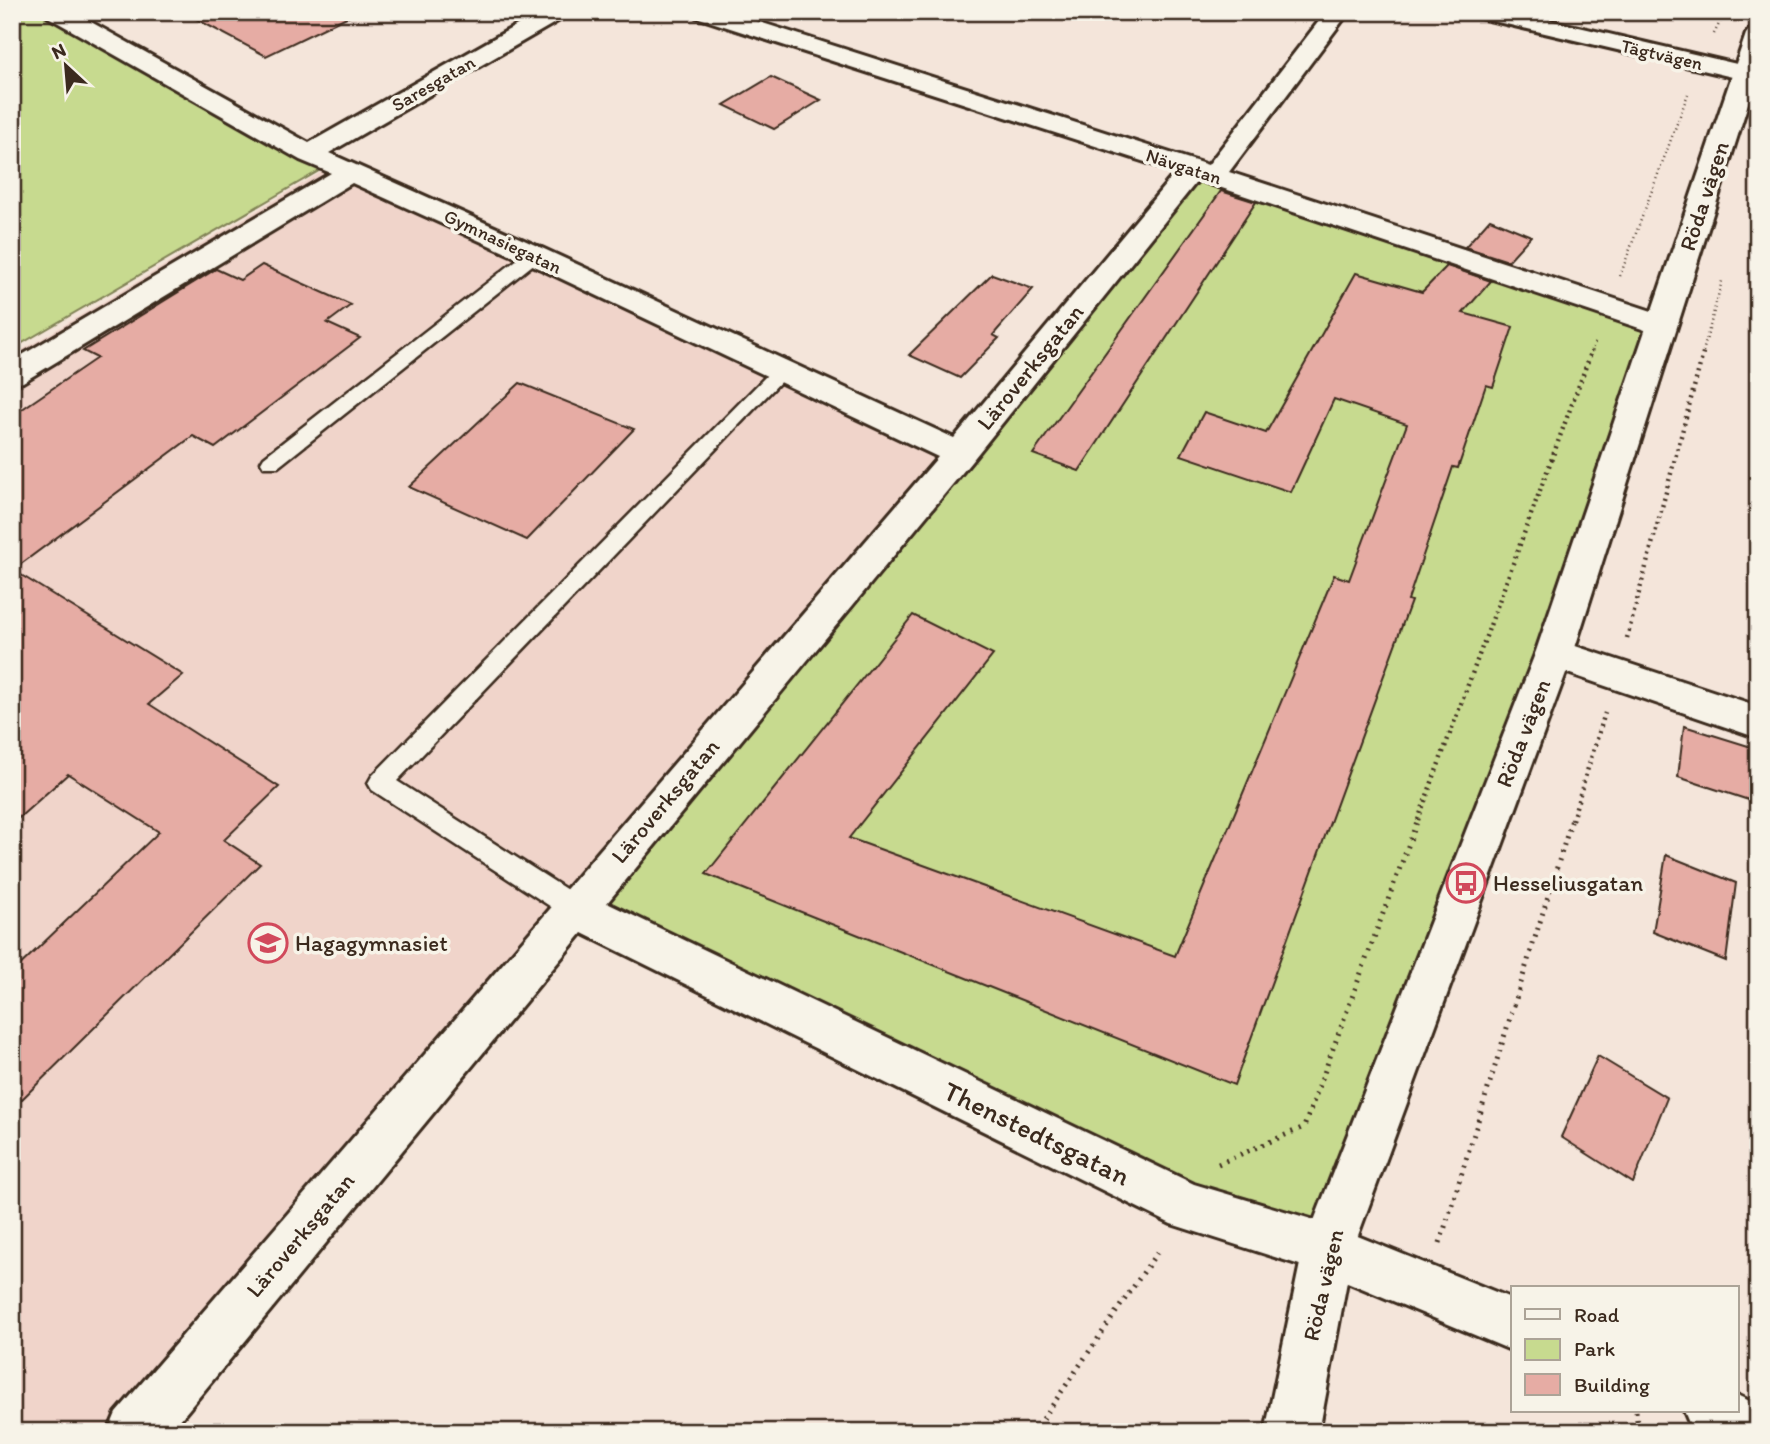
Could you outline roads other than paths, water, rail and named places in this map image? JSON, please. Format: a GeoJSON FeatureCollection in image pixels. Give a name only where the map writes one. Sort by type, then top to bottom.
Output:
{"type":"FeatureCollection","features":[{"type":"Feature","properties":{"kind":"street","name":"Gymnasiegatan"},"geometry":{"type":"LineString","coordinates":[[56,12],[309,154],[534,255],[959,454]]}},
{"type":"Feature","properties":{"kind":"street","name":"Saresgatan"},"geometry":{"type":"LineString","coordinates":[[309,154],[557,12]]}},
{"type":"Feature","properties":{"kind":"street","name":"Nävgatan"},"geometry":{"type":"LineString","coordinates":[[704,12],[1203,172],[1662,325]]}},
{"type":"Feature","properties":{"kind":"street","name":"Läroverksgatan"},"geometry":{"type":"LineString","coordinates":[[135,1432],[574,908],[1338,12]]}},
{"type":"Feature","properties":{"kind":"street","name":"Tägtvägen"},"geometry":{"type":"LineString","coordinates":[[1484,12],[1751,75]]}},
{"type":"Feature","properties":{"kind":"street","name":"Röda vägen"},"geometry":{"type":"LineString","coordinates":[[1292,1432],[1328,1248],[1554,654],[1662,325],[1751,75],[1758,34]]}},
{"type":"Feature","properties":{"kind":"street"},"geometry":{"type":"LineString","coordinates":[[12,375],[352,172]]}},
{"type":"Feature","properties":{"kind":"street"},"geometry":{"type":"LineString","coordinates":[[1554,654],[1758,722]]}},
{"type":"Feature","properties":{"kind":"street","name":"Thenstedtsgatan"},"geometry":{"type":"LineString","coordinates":[[574,908],[1188,1207],[1328,1248],[1511,1324]]}},
{"type":"Feature","properties":{"kind":"street"},"geometry":{"type":"LineString","coordinates":[[1713,1412],[1757,1432]]}},
{"type":"Feature","properties":{"kind":"lane"},"geometry":{"type":"LineString","coordinates":[[271,462],[534,255]]}},
{"type":"Feature","properties":{"kind":"lane"},"geometry":{"type":"LineString","coordinates":[[574,908],[380,783],[781,370]]}},
{"type":"Feature","properties":{"kind":"place","name":"Hesseliusgatan"},"geometry":{"type":"Point","coordinates":[1466,883]}},
{"type":"Feature","properties":{"kind":"place","name":"Hagagymnasiet"},"geometry":{"type":"Point","coordinates":[268,943]}}]}
